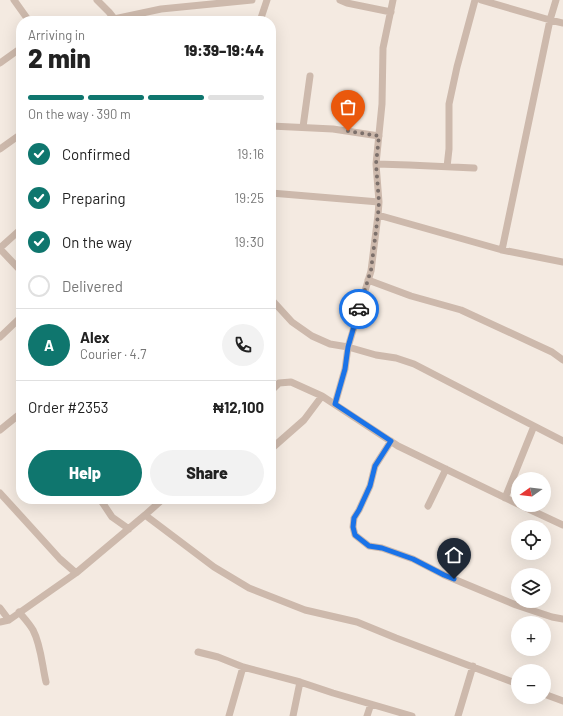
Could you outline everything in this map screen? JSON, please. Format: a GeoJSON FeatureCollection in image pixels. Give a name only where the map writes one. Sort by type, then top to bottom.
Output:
{"type":"FeatureCollection","features":[{"type":"Feature","properties":{"kind":"street"},"geometry":{"type":"LineString","coordinates":[[14,0],[25,16]]}},
{"type":"Feature","properties":{"kind":"street"},"geometry":{"type":"LineString","coordinates":[[97,0],[112,16]]}},
{"type":"Feature","properties":{"kind":"street"},"geometry":{"type":"LineString","coordinates":[[132,16],[162,9],[252,0]]}},
{"type":"Feature","properties":{"kind":"street"},"geometry":{"type":"LineString","coordinates":[[262,16],[267,0]]}},
{"type":"Feature","properties":{"kind":"street"},"geometry":{"type":"LineString","coordinates":[[340,0],[347,4],[391,12]]}},
{"type":"Feature","properties":{"kind":"street"},"geometry":{"type":"LineString","coordinates":[[335,404],[345,369],[348,347],[371,270],[379,202],[376,164],[382,104],[384,48],[393,0]]}},
{"type":"Feature","properties":{"kind":"street"},"geometry":{"type":"LineString","coordinates":[[447,167],[449,149],[449,104],[457,67],[475,0]]}},
{"type":"Feature","properties":{"kind":"street"},"geometry":{"type":"LineString","coordinates":[[485,0],[563,23]]}},
{"type":"Feature","properties":{"kind":"street"},"geometry":{"type":"LineString","coordinates":[[502,250],[550,20],[556,0]]}},
{"type":"Feature","properties":{"kind":"street"},"geometry":{"type":"LineString","coordinates":[[0,63],[16,52]]}},
{"type":"Feature","properties":{"kind":"street"},"geometry":{"type":"LineString","coordinates":[[304,127],[310,76]]}},
{"type":"Feature","properties":{"kind":"street"},"geometry":{"type":"LineString","coordinates":[[276,126],[333,129],[379,136]]}},
{"type":"Feature","properties":{"kind":"street"},"geometry":{"type":"LineString","coordinates":[[0,149],[16,138]]}},
{"type":"Feature","properties":{"kind":"street"},"geometry":{"type":"LineString","coordinates":[[376,164],[474,168]]}},
{"type":"Feature","properties":{"kind":"street"},"geometry":{"type":"LineString","coordinates":[[276,193],[379,202]]}},
{"type":"Feature","properties":{"kind":"street"},"geometry":{"type":"LineString","coordinates":[[378,215],[502,250],[563,262]]}},
{"type":"Feature","properties":{"kind":"street"},"geometry":{"type":"LineString","coordinates":[[16,234],[0,249],[16,266]]}},
{"type":"Feature","properties":{"kind":"street"},"geometry":{"type":"LineString","coordinates":[[368,280],[411,296],[461,310],[552,352],[563,360]]}},
{"type":"Feature","properties":{"kind":"street"},"geometry":{"type":"LineString","coordinates":[[276,304],[292,322],[312,336],[330,344],[348,347],[376,355],[396,358],[414,364],[563,441]]}},
{"type":"Feature","properties":{"kind":"street"},"geometry":{"type":"LineString","coordinates":[[0,337],[16,322]]}},
{"type":"Feature","properties":{"kind":"street"},"geometry":{"type":"LineString","coordinates":[[276,386],[279,383],[291,382],[322,396],[391,441],[511,501]]}},
{"type":"Feature","properties":{"kind":"street"},"geometry":{"type":"LineString","coordinates":[[276,445],[304,420],[322,396]]}},
{"type":"Feature","properties":{"kind":"street"},"geometry":{"type":"LineString","coordinates":[[0,430],[16,419]]}},
{"type":"Feature","properties":{"kind":"street"},"geometry":{"type":"LineString","coordinates":[[505,498],[534,426]]}},
{"type":"Feature","properties":{"kind":"street"},"geometry":{"type":"LineString","coordinates":[[391,441],[375,466],[370,486],[354,518],[353,527],[355,535],[369,546],[382,548],[413,559],[444,575],[516,605],[552,617],[563,619]]}},
{"type":"Feature","properties":{"kind":"street"},"geometry":{"type":"LineString","coordinates":[[428,506],[446,469]]}},
{"type":"Feature","properties":{"kind":"street"},"geometry":{"type":"LineString","coordinates":[[0,493],[60,559],[76,573]]}},
{"type":"Feature","properties":{"kind":"street"},"geometry":{"type":"LineString","coordinates":[[103,504],[112,517],[129,529]]}},
{"type":"Feature","properties":{"kind":"street"},"geometry":{"type":"LineString","coordinates":[[0,622],[8,620],[76,573],[158,504]]}},
{"type":"Feature","properties":{"kind":"street"},"geometry":{"type":"LineString","coordinates":[[534,512],[563,525]]}},
{"type":"Feature","properties":{"kind":"street"},"geometry":{"type":"LineString","coordinates":[[146,515],[214,566],[249,588],[306,610],[358,622],[396,638],[511,681]]}},
{"type":"Feature","properties":{"kind":"street"},"geometry":{"type":"LineString","coordinates":[[0,608],[8,620]]}},
{"type":"Feature","properties":{"kind":"street"},"geometry":{"type":"LineString","coordinates":[[19,612],[33,630],[38,642],[46,682]]}},
{"type":"Feature","properties":{"kind":"street"},"geometry":{"type":"LineString","coordinates":[[198,652],[218,657],[242,667],[300,682],[333,694],[412,716]]}},
{"type":"Feature","properties":{"kind":"street"},"geometry":{"type":"LineString","coordinates":[[458,716],[473,666]]}},
{"type":"Feature","properties":{"kind":"street"},"geometry":{"type":"LineString","coordinates":[[230,716],[242,667]]}},
{"type":"Feature","properties":{"kind":"street"},"geometry":{"type":"LineString","coordinates":[[293,716],[300,682]]}},
{"type":"Feature","properties":{"kind":"street"},"geometry":{"type":"LineString","coordinates":[[551,697],[563,701]]}},
{"type":"Feature","properties":{"kind":"street"},"geometry":{"type":"LineString","coordinates":[[367,716],[371,704]]}},
{"type":"Feature","properties":{"kind":"way so far"},"geometry":{"type":"LineString","coordinates":[[348,131],[379,136],[376,164],[379,202],[378,215],[371,270],[359,309]]}},
{"type":"Feature","properties":{"kind":"route"},"geometry":{"type":"LineString","coordinates":[[359,309],[348,347],[345,369],[335,404],[391,441],[375,466],[370,486],[354,518],[353,527],[355,535],[369,546],[382,548],[413,559],[454,579]]}}]}
